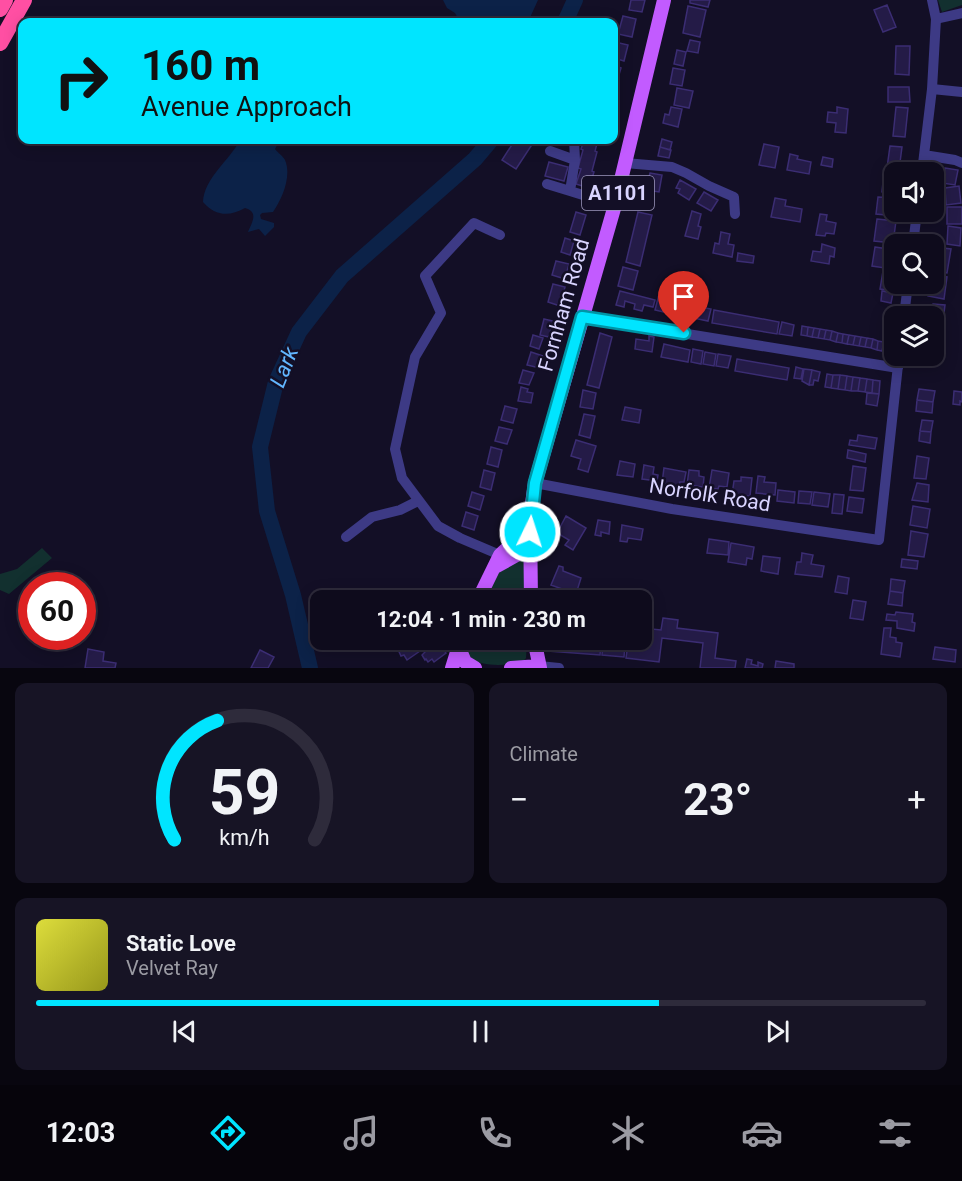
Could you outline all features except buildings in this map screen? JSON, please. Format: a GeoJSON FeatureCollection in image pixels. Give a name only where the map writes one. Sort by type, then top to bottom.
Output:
{"type":"FeatureCollection","features":[{"type":"Feature","properties":{"kind":"highway"},"geometry":{"type":"LineString","coordinates":[[0,9],[5,0]]}},
{"type":"Feature","properties":{"kind":"highway"},"geometry":{"type":"LineString","coordinates":[[0,43],[24,0]]}},
{"type":"Feature","properties":{"kind":"main road","name":"Fornham Road"},"geometry":{"type":"LineString","coordinates":[[531,590],[530,518],[535,483],[615,205],[664,0]]}},
{"type":"Feature","properties":{"kind":"main road","name":"Fornham Road"},"geometry":{"type":"LineString","coordinates":[[483,590],[498,561],[517,539],[530,518]]}},
{"type":"Feature","properties":{"kind":"main road"},"geometry":{"type":"LineString","coordinates":[[498,561],[531,547]]}},
{"type":"Feature","properties":{"kind":"main road"},"geometry":{"type":"LineString","coordinates":[[452,668],[458,650]]}},
{"type":"Feature","properties":{"kind":"main road"},"geometry":{"type":"LineString","coordinates":[[462,650],[465,662],[475,668]]}},
{"type":"Feature","properties":{"kind":"main road"},"geometry":{"type":"LineString","coordinates":[[511,668],[540,667],[536,650]]}},
{"type":"Feature","properties":{"kind":"street"},"geometry":{"type":"LineString","coordinates":[[923,162],[932,89],[936,19],[932,0]]}},
{"type":"Feature","properties":{"kind":"street"},"geometry":{"type":"LineString","coordinates":[[936,19],[962,13]]}},
{"type":"Feature","properties":{"kind":"street"},"geometry":{"type":"LineString","coordinates":[[932,89],[962,92]]}},
{"type":"Feature","properties":{"kind":"street"},"geometry":{"type":"LineString","coordinates":[[570,191],[575,160],[574,144]]}},
{"type":"Feature","properties":{"kind":"street"},"geometry":{"type":"LineString","coordinates":[[550,151],[575,160]]}},
{"type":"Feature","properties":{"kind":"street"},"geometry":{"type":"LineString","coordinates":[[924,155],[962,163]]}},
{"type":"Feature","properties":{"kind":"street"},"geometry":{"type":"LineString","coordinates":[[626,163],[672,167],[686,172],[734,197],[735,214]]}},
{"type":"Feature","properties":{"kind":"street"},"geometry":{"type":"LineString","coordinates":[[547,184],[615,205]]}},
{"type":"Feature","properties":{"kind":"street"},"geometry":{"type":"LineString","coordinates":[[498,561],[438,526],[402,478],[395,449],[415,357],[441,313],[425,276],[474,223],[500,236]]}},
{"type":"Feature","properties":{"kind":"street"},"geometry":{"type":"LineString","coordinates":[[582,317],[898,368]]}},
{"type":"Feature","properties":{"kind":"street","name":"Norfolk Road"},"geometry":{"type":"LineString","coordinates":[[535,483],[672,509],[879,540],[898,368]]}},
{"type":"Feature","properties":{"kind":"street"},"geometry":{"type":"LineString","coordinates":[[353,537],[372,518],[400,510],[418,501]]}},
{"type":"Feature","properties":{"kind":"street"},"geometry":{"type":"LineString","coordinates":[[540,667],[559,668]]}},
{"type":"Feature","properties":{"kind":"green space"},"geometry":{"type":"Polygon","coordinates":[[[938,0],[962,0],[962,5],[942,12],[938,0]]]}},
{"type":"Feature","properties":{"kind":"green space"},"geometry":{"type":"Polygon","coordinates":[[[42,548],[52,558],[35,572],[18,572],[18,586],[9,594],[0,590],[0,574],[17,569],[42,548]]]}},
{"type":"Feature","properties":{"kind":"green space"},"geometry":{"type":"Polygon","coordinates":[[[524,552],[525,590],[489,590],[504,562],[524,552]]]}},
{"type":"Feature","properties":{"kind":"green space"},"geometry":{"type":"Polygon","coordinates":[[[466,650],[526,650],[526,658],[522,663],[516,664],[481,663],[466,650]]]}},
{"type":"Feature","properties":{"kind":"water"},"geometry":{"type":"Polygon","coordinates":[[[443,0],[538,0],[530,18],[458,18],[447,8],[443,0]]]}},
{"type":"Feature","properties":{"kind":"water"},"geometry":{"type":"Polygon","coordinates":[[[238,144],[278,144],[275,149],[287,166],[287,180],[276,207],[273,212],[260,215],[261,219],[274,223],[274,227],[265,236],[259,229],[248,232],[253,218],[249,210],[245,208],[233,213],[222,214],[212,210],[203,202],[208,185],[238,144]]]}},
{"type":"Feature","properties":{"kind":"waterway","name":"Lark"},"geometry":{"type":"LineString","coordinates":[[567,18],[575,0]]}},
{"type":"Feature","properties":{"kind":"waterway","name":"Lark"},"geometry":{"type":"LineString","coordinates":[[310,668],[293,595],[267,511],[260,447],[276,382],[299,332],[342,276],[475,159],[488,144]]}},
{"type":"Feature","properties":{"kind":"route"},"geometry":{"type":"LineString","coordinates":[[530,532],[530,518],[540,462],[582,317],[684,333]]}}]}
